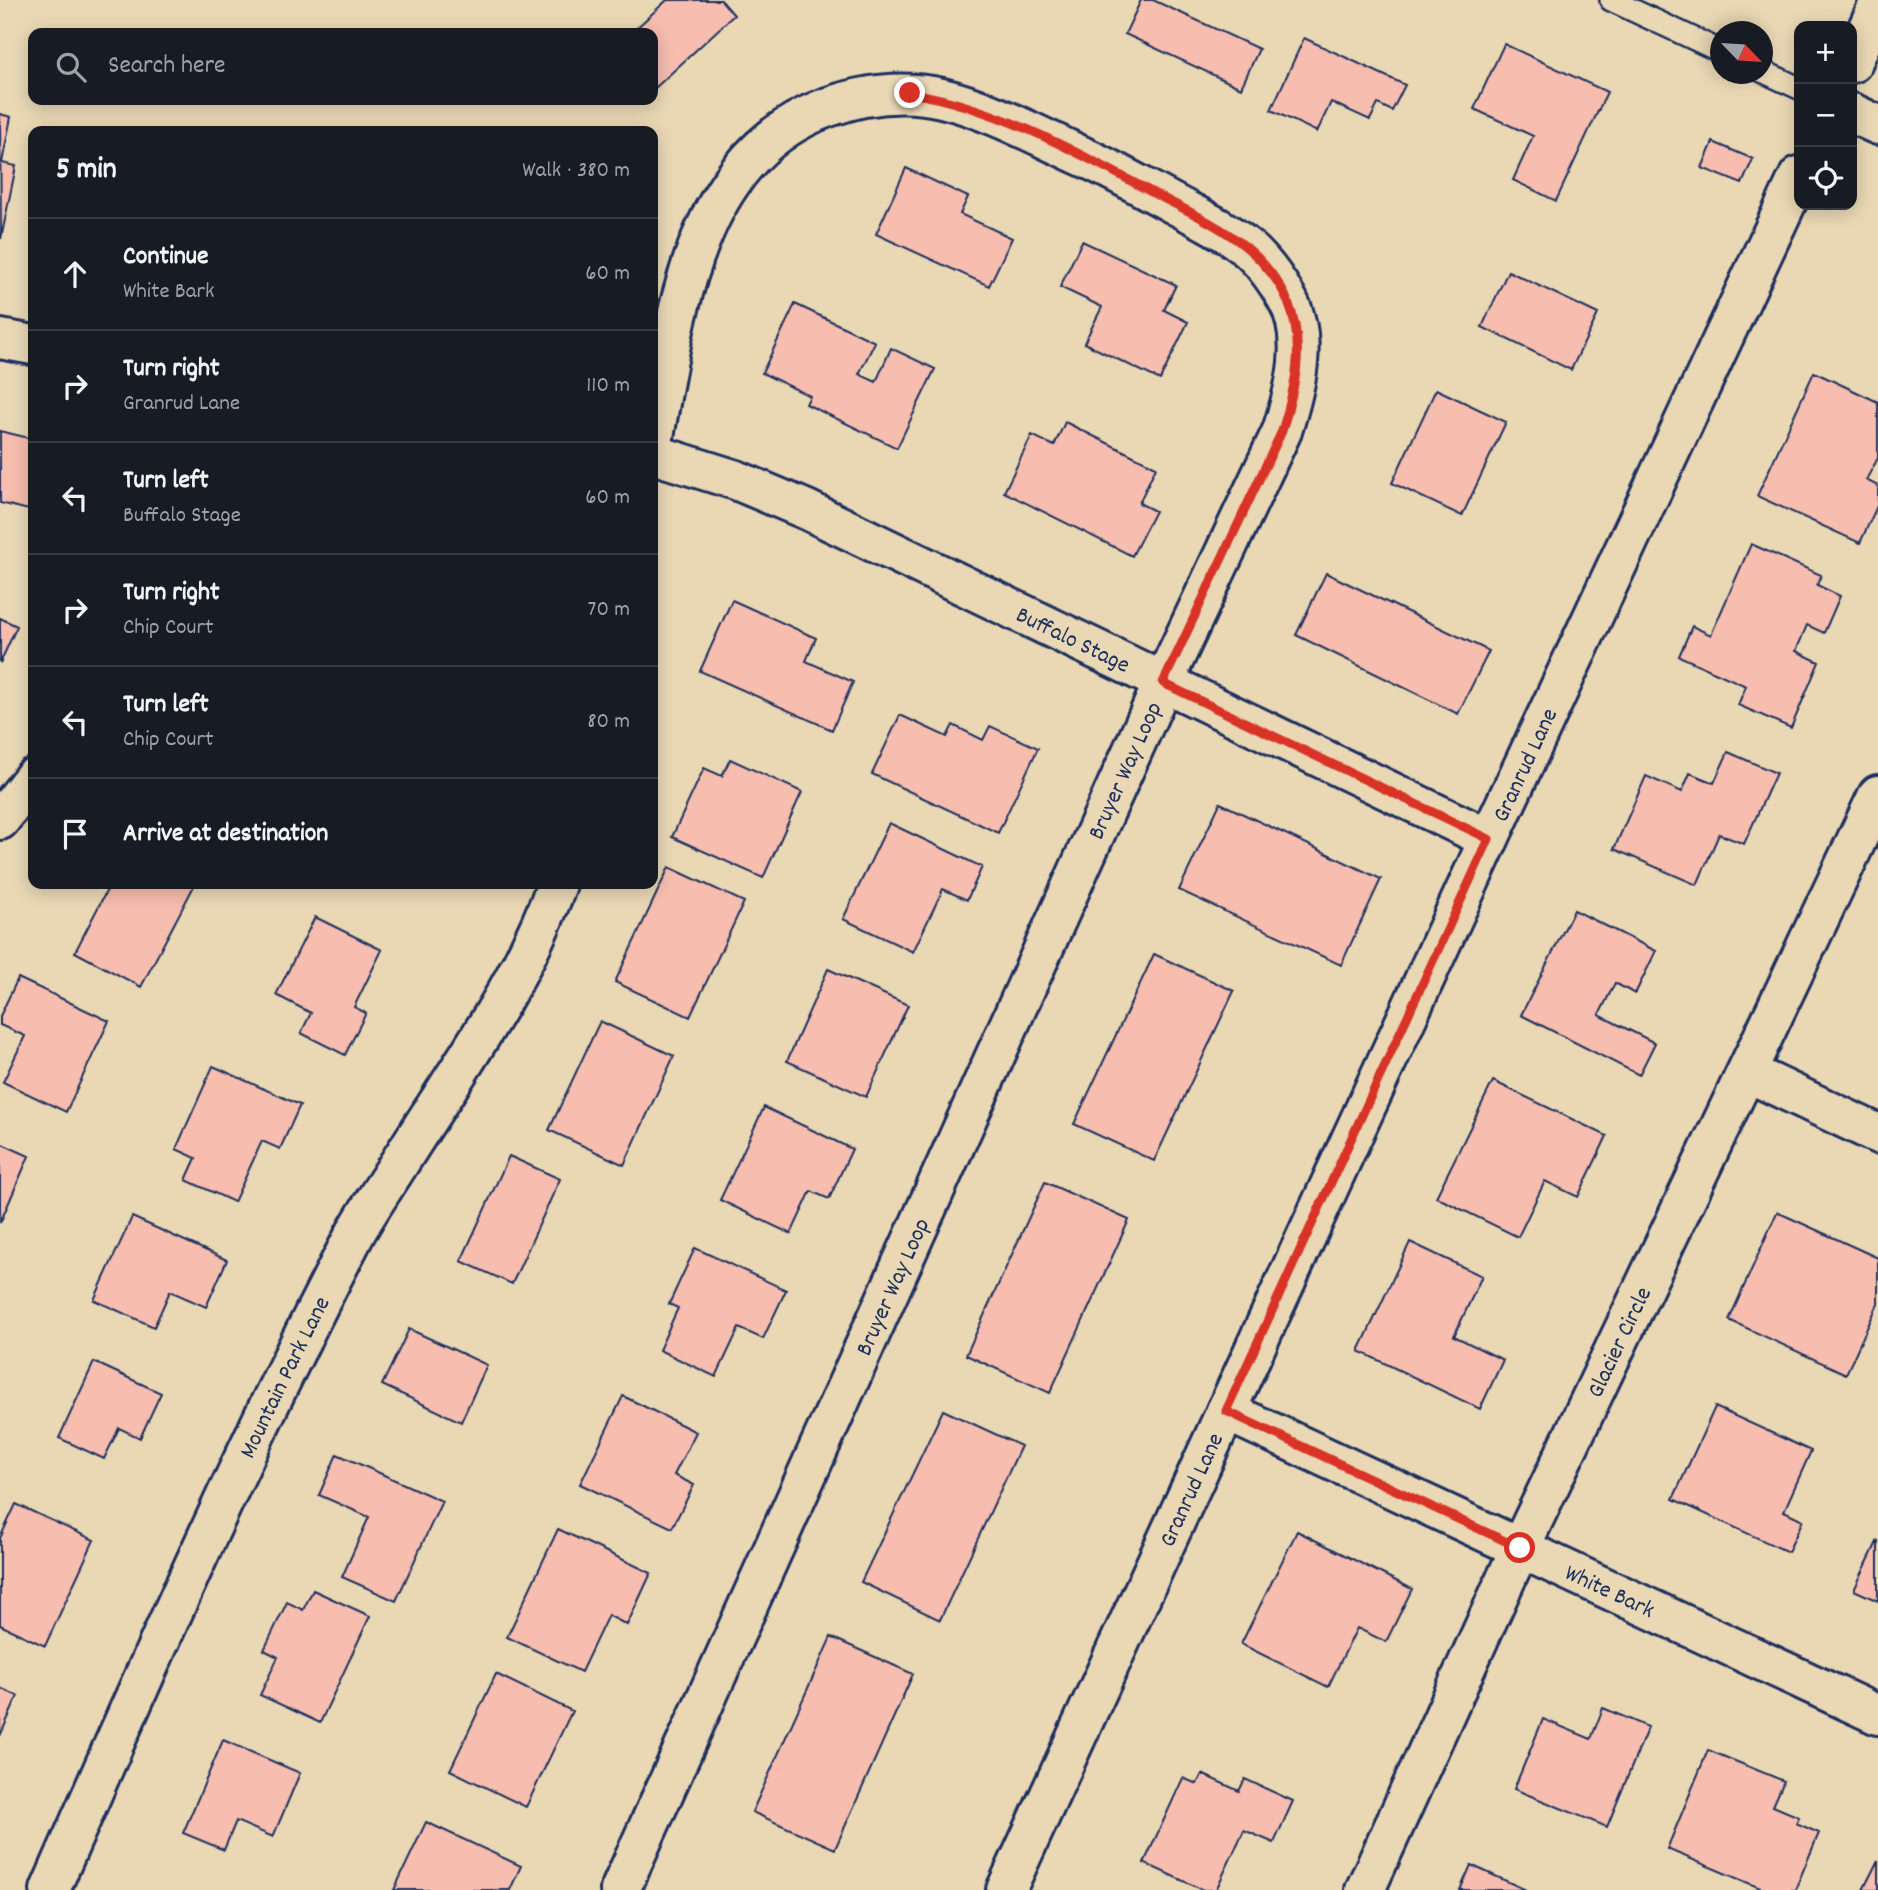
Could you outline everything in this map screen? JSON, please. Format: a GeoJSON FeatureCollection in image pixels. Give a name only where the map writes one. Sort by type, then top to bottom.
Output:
{"type":"FeatureCollection","features":[{"type":"Feature","properties":{"kind":"street"},"geometry":{"type":"LineString","coordinates":[[1857,52],[1878,6]]}},
{"type":"Feature","properties":{"kind":"street","name":"Bruyer Way Loop"},"geometry":{"type":"LineString","coordinates":[[620,1890],[1163,683],[1282,431],[1293,396],[1298,363],[1297,330],[1287,299],[1269,272],[1248,249],[1224,231],[1104,166],[1008,122],[943,98],[910,93],[877,94],[845,101],[801,119],[783,131],[758,152],[718,203],[691,261],[675,323],[658,415]]}},
{"type":"Feature","properties":{"kind":"street"},"geometry":{"type":"LineString","coordinates":[[1857,115],[1878,125]]}},
{"type":"Feature","properties":{"kind":"street","name":"Granrud Lane"},"geometry":{"type":"LineString","coordinates":[[1006,1890],[1489,839],[1794,187]]}},
{"type":"Feature","properties":{"kind":"street"},"geometry":{"type":"LineString","coordinates":[[0,339],[28,344]]}},
{"type":"Feature","properties":{"kind":"street","name":"Buffalo Stage"},"geometry":{"type":"LineString","coordinates":[[658,456],[736,480],[807,510],[1489,839]]}},
{"type":"Feature","properties":{"kind":"street"},"geometry":{"type":"LineString","coordinates":[[0,820],[28,784]]}},
{"type":"Feature","properties":{"kind":"street","name":"Glacier Circle"},"geometry":{"type":"LineString","coordinates":[[1364,1890],[1520,1548],[1878,795]]}},
{"type":"Feature","properties":{"kind":"street","name":"Mountain Park Lane"},"geometry":{"type":"LineString","coordinates":[[50,1890],[170,1616],[305,1334],[358,1229],[503,998],[555,889]]}},
{"type":"Feature","properties":{"kind":"street"},"geometry":{"type":"LineString","coordinates":[[1747,1072],[1878,1134]]}},
{"type":"Feature","properties":{"kind":"street","name":"White Bark"},"geometry":{"type":"LineString","coordinates":[[1226,1411],[1878,1715]]}},
{"type":"Feature","properties":{"kind":"lane"},"geometry":{"type":"LineString","coordinates":[[1611,0],[1710,46]]}},
{"type":"Feature","properties":{"kind":"lane"},"geometry":{"type":"LineString","coordinates":[[1773,76],[1794,86]]}},
{"type":"Feature","properties":{"kind":"building"},"geometry":{"type":"Polygon","coordinates":[[[667,0],[721,0],[734,15],[658,85],[658,28],[636,28],[667,0]]]}},
{"type":"Feature","properties":{"kind":"building"},"geometry":{"type":"Polygon","coordinates":[[[1141,0],[1153,0],[1259,49],[1241,88],[1125,34],[1141,0]]]}},
{"type":"Feature","properties":{"kind":"building"},"geometry":{"type":"Polygon","coordinates":[[[1304,38],[1405,85],[1392,111],[1378,104],[1370,120],[1331,102],[1317,132],[1271,110],[1304,38]]]}},
{"type":"Feature","properties":{"kind":"building"},"geometry":{"type":"Polygon","coordinates":[[[1504,44],[1607,92],[1556,201],[1513,180],[1533,136],[1474,109],[1504,44]]]}},
{"type":"Feature","properties":{"kind":"building"},"geometry":{"type":"Polygon","coordinates":[[[0,114],[11,117],[2,163],[16,166],[1,239],[0,114]]]}},
{"type":"Feature","properties":{"kind":"building"},"geometry":{"type":"Polygon","coordinates":[[[1713,142],[1753,159],[1742,184],[1702,168],[1713,142]]]}},
{"type":"Feature","properties":{"kind":"building"},"geometry":{"type":"Polygon","coordinates":[[[906,168],[968,197],[960,214],[1012,238],[989,286],[876,234],[906,168]]]}},
{"type":"Feature","properties":{"kind":"building"},"geometry":{"type":"Polygon","coordinates":[[[1082,241],[1176,285],[1164,310],[1188,322],[1160,380],[1084,343],[1102,307],[1060,287],[1082,241]]]}},
{"type":"Feature","properties":{"kind":"building"},"geometry":{"type":"Polygon","coordinates":[[[1508,271],[1598,314],[1571,370],[1482,327],[1508,271]]]}},
{"type":"Feature","properties":{"kind":"building"},"geometry":{"type":"Polygon","coordinates":[[[795,304],[875,342],[859,374],[876,382],[891,348],[935,369],[897,448],[806,404],[810,396],[762,373],[795,304]]]}},
{"type":"Feature","properties":{"kind":"building"},"geometry":{"type":"Polygon","coordinates":[[[1814,372],[1878,402],[1878,458],[1866,480],[1878,486],[1878,504],[1860,543],[1757,496],[1814,372]]]}},
{"type":"Feature","properties":{"kind":"building"},"geometry":{"type":"Polygon","coordinates":[[[1436,389],[1506,422],[1462,516],[1392,483],[1436,389]]]}},
{"type":"Feature","properties":{"kind":"building"},"geometry":{"type":"Polygon","coordinates":[[[1065,422],[1156,467],[1139,503],[1155,511],[1132,556],[1004,492],[1032,435],[1054,446],[1065,422]]]}},
{"type":"Feature","properties":{"kind":"building"},"geometry":{"type":"Polygon","coordinates":[[[0,431],[28,438],[28,510],[0,503],[0,431]]]}},
{"type":"Feature","properties":{"kind":"building"},"geometry":{"type":"Polygon","coordinates":[[[1751,544],[1821,575],[1817,585],[1840,596],[1824,633],[1807,625],[1796,651],[1819,662],[1791,728],[1738,705],[1746,686],[1679,656],[1692,626],[1711,635],[1751,544]]]}},
{"type":"Feature","properties":{"kind":"building"},"geometry":{"type":"Polygon","coordinates":[[[1326,573],[1489,651],[1458,714],[1296,635],[1326,573]]]}},
{"type":"Feature","properties":{"kind":"building"},"geometry":{"type":"Polygon","coordinates":[[[732,600],[816,638],[806,661],[853,682],[832,730],[700,671],[732,600]]]}},
{"type":"Feature","properties":{"kind":"building"},"geometry":{"type":"Polygon","coordinates":[[[0,618],[17,626],[0,663],[0,618]]]}},
{"type":"Feature","properties":{"kind":"building"},"geometry":{"type":"Polygon","coordinates":[[[900,715],[947,737],[953,725],[983,740],[990,726],[1038,748],[998,833],[872,774],[900,715]]]}},
{"type":"Feature","properties":{"kind":"building"},"geometry":{"type":"Polygon","coordinates":[[[1728,752],[1776,773],[1744,844],[1719,834],[1697,885],[1614,849],[1646,776],[1682,792],[1690,773],[1714,783],[1728,752]]]}},
{"type":"Feature","properties":{"kind":"building"},"geometry":{"type":"Polygon","coordinates":[[[730,759],[802,792],[763,878],[672,837],[704,768],[722,776],[730,759]]]}},
{"type":"Feature","properties":{"kind":"building"},"geometry":{"type":"Polygon","coordinates":[[[1220,803],[1381,879],[1341,965],[1179,890],[1220,803]]]}},
{"type":"Feature","properties":{"kind":"building"},"geometry":{"type":"Polygon","coordinates":[[[889,823],[982,867],[967,900],[943,889],[913,952],[843,919],[889,823]]]}},
{"type":"Feature","properties":{"kind":"building"},"geometry":{"type":"Polygon","coordinates":[[[669,867],[744,902],[690,1017],[615,982],[669,867]]]}},
{"type":"Feature","properties":{"kind":"building"},"geometry":{"type":"Polygon","coordinates":[[[107,889],[192,889],[141,987],[75,952],[107,889]]]}},
{"type":"Feature","properties":{"kind":"building"},"geometry":{"type":"Polygon","coordinates":[[[1574,910],[1656,951],[1635,994],[1615,983],[1599,1015],[1655,1043],[1639,1075],[1521,1015],[1574,910]]]}},
{"type":"Feature","properties":{"kind":"building"},"geometry":{"type":"Polygon","coordinates":[[[315,917],[382,950],[354,1007],[366,1013],[345,1055],[301,1033],[311,1013],[276,995],[315,917]]]}},
{"type":"Feature","properties":{"kind":"building"},"geometry":{"type":"Polygon","coordinates":[[[1154,954],[1234,991],[1154,1161],[1074,1124],[1154,954]]]}},
{"type":"Feature","properties":{"kind":"building"},"geometry":{"type":"Polygon","coordinates":[[[828,969],[908,1005],[866,1097],[787,1061],[828,969]]]}},
{"type":"Feature","properties":{"kind":"building"},"geometry":{"type":"Polygon","coordinates":[[[18,978],[109,1021],[66,1112],[3,1082],[25,1036],[0,1025],[0,1016],[18,978]]]}},
{"type":"Feature","properties":{"kind":"building"},"geometry":{"type":"Polygon","coordinates":[[[600,1021],[674,1056],[624,1165],[549,1130],[600,1021]]]}},
{"type":"Feature","properties":{"kind":"building"},"geometry":{"type":"Polygon","coordinates":[[[213,1066],[300,1105],[280,1149],[262,1141],[234,1202],[186,1180],[196,1158],[176,1149],[213,1066]]]}},
{"type":"Feature","properties":{"kind":"building"},"geometry":{"type":"Polygon","coordinates":[[[1493,1081],[1607,1136],[1578,1197],[1545,1181],[1518,1237],[1436,1197],[1493,1081]]]}},
{"type":"Feature","properties":{"kind":"building"},"geometry":{"type":"Polygon","coordinates":[[[764,1107],[852,1149],[829,1199],[811,1191],[791,1234],[720,1200],[764,1107]]]}},
{"type":"Feature","properties":{"kind":"building"},"geometry":{"type":"Polygon","coordinates":[[[0,1143],[29,1156],[0,1223],[0,1143]]]}},
{"type":"Feature","properties":{"kind":"building"},"geometry":{"type":"Polygon","coordinates":[[[509,1156],[560,1179],[512,1284],[461,1261],[509,1156]]]}},
{"type":"Feature","properties":{"kind":"building"},"geometry":{"type":"Polygon","coordinates":[[[1045,1182],[1129,1220],[1050,1393],[966,1355],[1045,1182]]]}},
{"type":"Feature","properties":{"kind":"building"},"geometry":{"type":"Polygon","coordinates":[[[1777,1212],[1878,1258],[1878,1304],[1846,1374],[1729,1320],[1777,1212]]]}},
{"type":"Feature","properties":{"kind":"building"},"geometry":{"type":"Polygon","coordinates":[[[132,1217],[227,1260],[206,1307],[170,1291],[154,1327],[94,1300],[132,1217]]]}},
{"type":"Feature","properties":{"kind":"building"},"geometry":{"type":"Polygon","coordinates":[[[1410,1242],[1482,1276],[1454,1336],[1503,1360],[1480,1409],[1359,1351],[1410,1242]]]}},
{"type":"Feature","properties":{"kind":"building"},"geometry":{"type":"Polygon","coordinates":[[[695,1248],[786,1290],[763,1339],[739,1328],[716,1377],[659,1350],[678,1308],[669,1304],[695,1248]]]}},
{"type":"Feature","properties":{"kind":"building"},"geometry":{"type":"Polygon","coordinates":[[[409,1329],[487,1365],[461,1422],[382,1385],[409,1329]]]}},
{"type":"Feature","properties":{"kind":"building"},"geometry":{"type":"Polygon","coordinates":[[[94,1362],[161,1393],[140,1438],[119,1428],[104,1459],[59,1438],[94,1362]]]}},
{"type":"Feature","properties":{"kind":"building"},"geometry":{"type":"Polygon","coordinates":[[[623,1396],[696,1432],[674,1475],[694,1485],[672,1528],[580,1484],[623,1396]]]}},
{"type":"Feature","properties":{"kind":"building"},"geometry":{"type":"Polygon","coordinates":[[[1715,1407],[1811,1451],[1784,1511],[1803,1520],[1788,1552],[1673,1499],[1715,1407]]]}},
{"type":"Feature","properties":{"kind":"building"},"geometry":{"type":"Polygon","coordinates":[[[943,1410],[1021,1446],[940,1620],[861,1582],[943,1410]]]}},
{"type":"Feature","properties":{"kind":"building"},"geometry":{"type":"Polygon","coordinates":[[[337,1454],[442,1501],[396,1601],[342,1577],[369,1517],[319,1495],[337,1454]]]}},
{"type":"Feature","properties":{"kind":"building"},"geometry":{"type":"Polygon","coordinates":[[[16,1504],[94,1540],[45,1646],[0,1625],[0,1538],[16,1504]]]}},
{"type":"Feature","properties":{"kind":"building"},"geometry":{"type":"Polygon","coordinates":[[[558,1529],[651,1573],[627,1625],[608,1615],[581,1672],[507,1637],[558,1529]]]}},
{"type":"Feature","properties":{"kind":"building"},"geometry":{"type":"Polygon","coordinates":[[[1297,1531],[1412,1589],[1386,1642],[1357,1628],[1328,1687],[1241,1644],[1297,1531]]]}},
{"type":"Feature","properties":{"kind":"building"},"geometry":{"type":"Polygon","coordinates":[[[1878,1540],[1878,1601],[1854,1590],[1878,1540]]]}},
{"type":"Feature","properties":{"kind":"building"},"geometry":{"type":"Polygon","coordinates":[[[313,1590],[370,1616],[320,1723],[260,1695],[278,1657],[264,1650],[287,1602],[303,1610],[313,1590]]]}},
{"type":"Feature","properties":{"kind":"building"},"geometry":{"type":"Polygon","coordinates":[[[831,1637],[913,1674],[835,1849],[752,1812],[831,1637]]]}},
{"type":"Feature","properties":{"kind":"building"},"geometry":{"type":"Polygon","coordinates":[[[496,1674],[572,1711],[526,1807],[450,1770],[496,1674]]]}},
{"type":"Feature","properties":{"kind":"building"},"geometry":{"type":"Polygon","coordinates":[[[0,1688],[18,1696],[0,1736],[0,1688]]]}},
{"type":"Feature","properties":{"kind":"building"},"geometry":{"type":"Polygon","coordinates":[[[1603,1708],[1648,1727],[1607,1827],[1514,1789],[1543,1719],[1591,1739],[1603,1708]]]}},
{"type":"Feature","properties":{"kind":"building"},"geometry":{"type":"Polygon","coordinates":[[[223,1740],[300,1773],[273,1837],[236,1821],[224,1850],[183,1833],[223,1740]]]}},
{"type":"Feature","properties":{"kind":"building"},"geometry":{"type":"Polygon","coordinates":[[[1708,1750],[1784,1781],[1773,1806],[1799,1817],[1796,1823],[1819,1833],[1795,1890],[1765,1890],[1667,1849],[1708,1750]]]}},
{"type":"Feature","properties":{"kind":"building"},"geometry":{"type":"Polygon","coordinates":[[[1202,1774],[1239,1791],[1245,1779],[1293,1801],[1274,1843],[1244,1830],[1216,1890],[1203,1890],[1144,1863],[1183,1778],[1197,1784],[1202,1774]]]}},
{"type":"Feature","properties":{"kind":"building"},"geometry":{"type":"Polygon","coordinates":[[[426,1822],[521,1866],[510,1890],[394,1890],[426,1822]]]}},
{"type":"Feature","properties":{"kind":"building"},"geometry":{"type":"Polygon","coordinates":[[[1878,1860],[1878,1890],[1863,1890],[1878,1860]]]}},
{"type":"Feature","properties":{"kind":"building"},"geometry":{"type":"Polygon","coordinates":[[[1471,1865],[1526,1890],[1460,1890],[1471,1865]]]}},
{"type":"Feature","properties":{"kind":"route"},"geometry":{"type":"LineString","coordinates":[[910,93],[943,98],[1008,122],[1104,166],[1224,231],[1248,249],[1269,272],[1287,299],[1297,330],[1298,363],[1293,396],[1282,431],[1163,683],[1489,839],[1226,1411],[1520,1548]]}}]}
